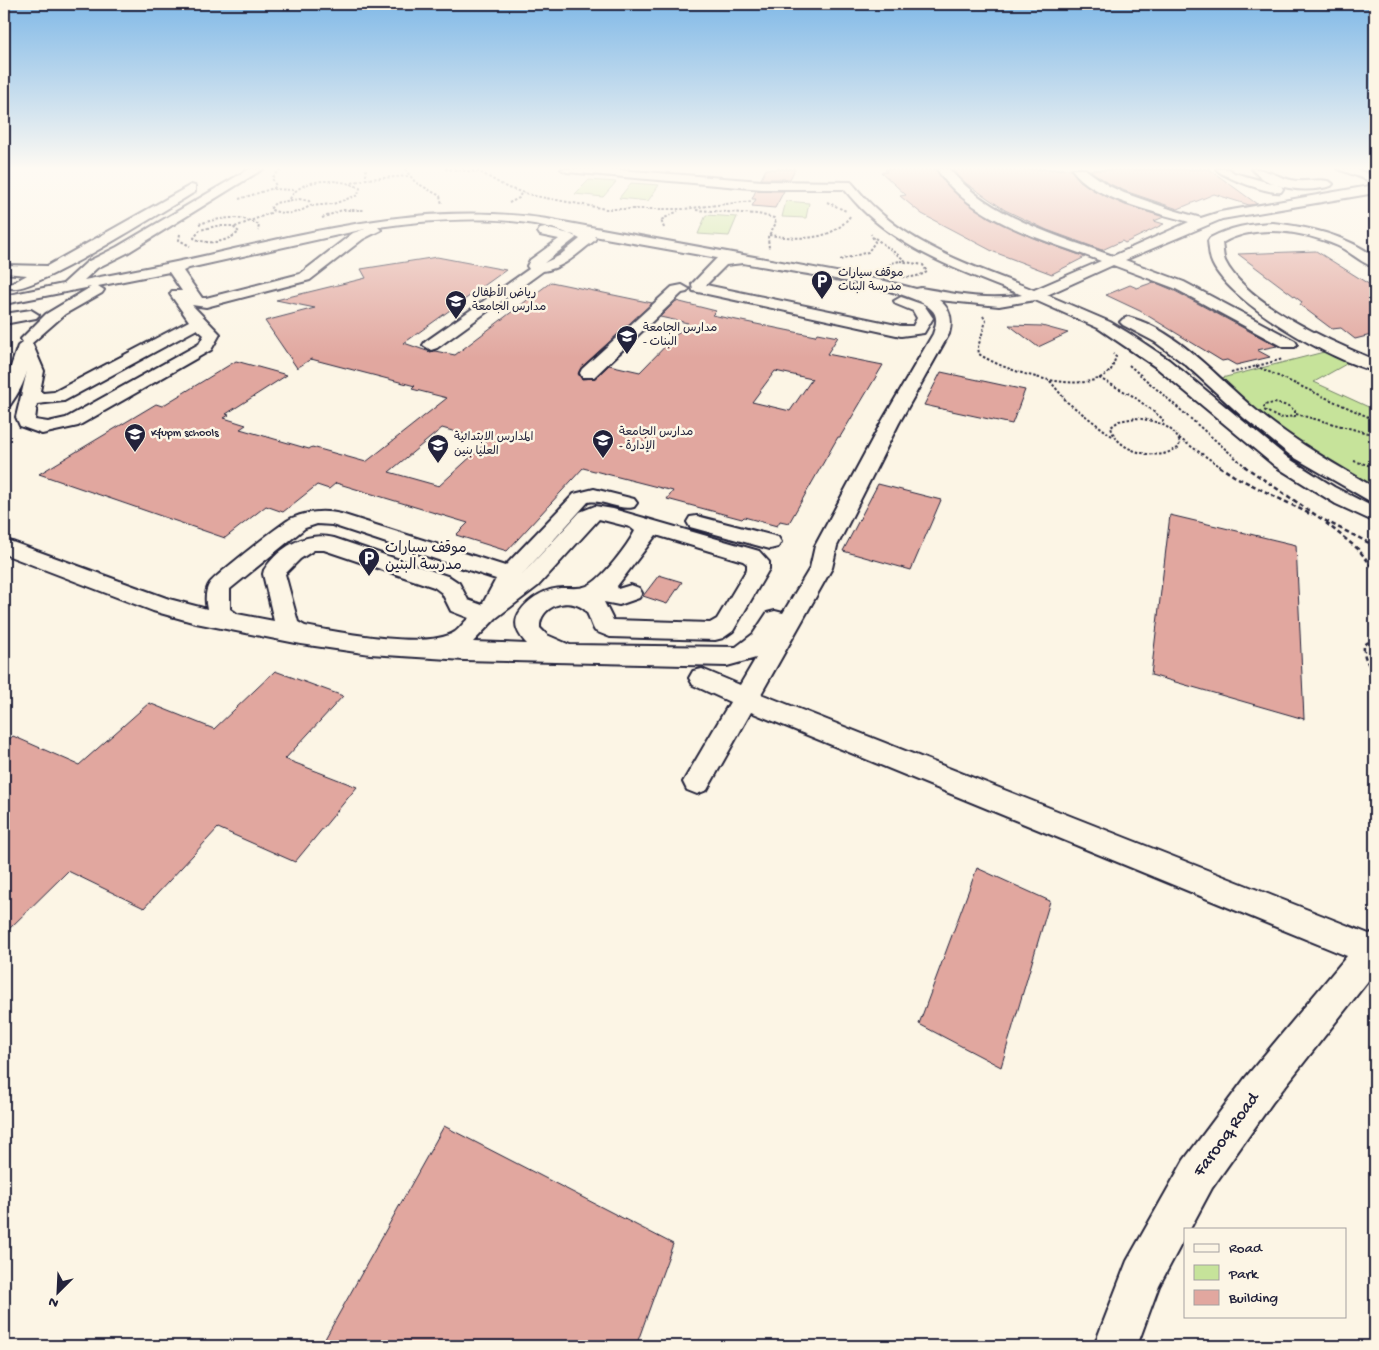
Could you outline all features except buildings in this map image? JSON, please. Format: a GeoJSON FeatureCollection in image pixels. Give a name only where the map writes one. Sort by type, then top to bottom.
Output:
{"type":"FeatureCollection","features":[{"type":"Feature","properties":{"kind":"street"},"geometry":{"type":"LineString","coordinates":[[5,288],[76,254],[115,232]]}},
{"type":"Feature","properties":{"kind":"street"},"geometry":{"type":"LineString","coordinates":[[5,288],[83,271],[152,232]]}},
{"type":"Feature","properties":{"kind":"street"},"geometry":{"type":"LineString","coordinates":[[5,288],[68,287],[184,265],[327,232]]}},
{"type":"Feature","properties":{"kind":"street"},"geometry":{"type":"LineString","coordinates":[[184,265],[175,270],[197,302],[206,303],[306,278],[362,234],[373,232]]}},
{"type":"Feature","properties":{"kind":"street"},"geometry":{"type":"LineString","coordinates":[[539,268],[534,266],[535,263],[568,237],[543,232]]}},
{"type":"Feature","properties":{"kind":"street"},"geometry":{"type":"LineString","coordinates":[[431,345],[539,268],[551,266],[589,238],[576,232]]}},
{"type":"Feature","properties":{"kind":"street"},"geometry":{"type":"LineString","coordinates":[[596,232],[968,301],[1011,302],[1044,292],[1178,232]]}},
{"type":"Feature","properties":{"kind":"street"},"geometry":{"type":"LineString","coordinates":[[900,232],[949,259],[1104,311],[1161,339],[1297,451],[1375,496]]}},
{"type":"Feature","properties":{"kind":"street"},"geometry":{"type":"LineString","coordinates":[[925,232],[1044,292],[1133,342],[1190,383],[1239,429],[1277,459],[1332,493],[1375,516]]}},
{"type":"Feature","properties":{"kind":"street"},"geometry":{"type":"LineString","coordinates":[[1036,232],[1158,276],[1207,298],[1289,344]]}},
{"type":"Feature","properties":{"kind":"street"},"geometry":{"type":"LineString","coordinates":[[1229,232],[1215,241],[1216,258],[1222,269],[1242,292],[1299,330],[1375,366]]}},
{"type":"Feature","properties":{"kind":"street"},"geometry":{"type":"LineString","coordinates":[[1298,232],[1338,241],[1365,254],[1375,263]]}},
{"type":"Feature","properties":{"kind":"street"},"geometry":{"type":"LineString","coordinates":[[83,271],[87,275],[97,275],[106,272],[108,266],[122,250]]}},
{"type":"Feature","properties":{"kind":"street"},"geometry":{"type":"LineString","coordinates":[[5,288],[47,273],[76,254]]}},
{"type":"Feature","properties":{"kind":"street"},"geometry":{"type":"LineString","coordinates":[[682,289],[684,280],[706,259],[714,256],[726,256]]}},
{"type":"Feature","properties":{"kind":"street"},"geometry":{"type":"LineString","coordinates":[[744,259],[722,261],[699,284],[698,288],[706,292],[901,332],[913,331],[920,327],[925,318],[917,306],[842,277]]}},
{"type":"Feature","properties":{"kind":"street"},"geometry":{"type":"LineString","coordinates":[[28,342],[36,371],[24,417],[26,422],[38,428],[60,426],[80,417],[205,346],[212,334],[192,320],[165,275],[159,272],[122,272],[108,266]]}},
{"type":"Feature","properties":{"kind":"street"},"geometry":{"type":"LineString","coordinates":[[4,401],[16,381],[28,342],[40,317],[83,271]]}},
{"type":"Feature","properties":{"kind":"street"},"geometry":{"type":"LineString","coordinates":[[28,342],[48,318],[70,304],[144,272]]}},
{"type":"Feature","properties":{"kind":"street"},"geometry":{"type":"LineString","coordinates":[[697,782],[821,568],[826,546],[945,323],[943,313],[932,301],[885,285]]}},
{"type":"Feature","properties":{"kind":"street"},"geometry":{"type":"LineString","coordinates":[[5,288],[31,308]]}},
{"type":"Feature","properties":{"kind":"street"},"geometry":{"type":"LineString","coordinates":[[588,373],[677,290],[682,289],[694,296],[891,337],[920,340],[940,334]]}},
{"type":"Feature","properties":{"kind":"street"},"geometry":{"type":"LineString","coordinates":[[29,400],[58,397],[229,298]]}},
{"type":"Feature","properties":{"kind":"street"},"geometry":{"type":"LineString","coordinates":[[4,319],[31,308]]}},
{"type":"Feature","properties":{"kind":"street"},"geometry":{"type":"LineString","coordinates":[[4,396],[21,330],[31,308]]}},
{"type":"Feature","properties":{"kind":"street"},"geometry":{"type":"LineString","coordinates":[[487,614],[509,575],[576,501],[587,496],[602,496],[770,542]]}},
{"type":"Feature","properties":{"kind":"street"},"geometry":{"type":"LineString","coordinates":[[420,649],[442,646],[463,638],[487,614],[530,581],[591,514],[606,513],[751,556],[758,562],[758,569],[725,625],[715,632],[706,634],[610,629],[603,625],[594,605],[577,596]]}},
{"type":"Feature","properties":{"kind":"street"},"geometry":{"type":"LineString","coordinates":[[230,621],[219,614],[216,608],[220,586],[291,527],[316,517],[334,519],[509,575]]}},
{"type":"Feature","properties":{"kind":"street"},"geometry":{"type":"LineString","coordinates":[[568,652],[551,647],[534,638],[526,622],[528,614],[541,602],[561,596],[593,593],[606,585],[646,533],[646,529],[637,522]]}},
{"type":"Feature","properties":{"kind":"street"},"geometry":{"type":"LineString","coordinates":[[301,634],[287,626],[274,574],[299,548],[312,542],[326,543],[442,582],[451,588],[459,605],[487,614]]}},
{"type":"Feature","properties":{"kind":"street"},"geometry":{"type":"LineString","coordinates":[[4,546],[155,604],[230,621],[370,645],[420,649],[718,657],[746,653],[760,644],[806,565],[826,546]]}},
{"type":"Feature","properties":{"kind":"street"},"geometry":{"type":"LineString","coordinates":[[606,585],[607,594],[610,596],[620,597],[631,593]]}},
{"type":"Feature","properties":{"kind":"street"},"geometry":{"type":"LineString","coordinates":[[702,678],[746,699],[1374,950]]}},
{"type":"Feature","properties":{"kind":"street","name":"Farooq Road"},"geometry":{"type":"LineString","coordinates":[[1116,1346],[1142,1276],[1198,1174],[1259,1090],[1374,950]]}},
{"type":"Feature","properties":{"kind":"path"},"geometry":{"type":"LineString","coordinates":[[198,232],[194,238],[206,242],[226,239],[238,232]]}},
{"type":"Feature","properties":{"kind":"path"},"geometry":{"type":"LineString","coordinates":[[770,251],[769,235],[771,232]]}},
{"type":"Feature","properties":{"kind":"path"},"geometry":{"type":"LineString","coordinates":[[769,235],[798,238],[823,236],[833,232]]}},
{"type":"Feature","properties":{"kind":"path"},"geometry":{"type":"LineString","coordinates":[[873,237],[906,261],[931,269]]}},
{"type":"Feature","properties":{"kind":"path"},"geometry":{"type":"LineString","coordinates":[[906,261],[891,263],[888,268],[896,275],[924,279]]}},
{"type":"Feature","properties":{"kind":"path"},"geometry":{"type":"LineString","coordinates":[[917,277],[927,272],[926,267]]}},
{"type":"Feature","properties":{"kind":"path"},"geometry":{"type":"LineString","coordinates":[[968,301],[980,312],[986,321],[978,347],[979,354],[992,364],[1018,375],[1070,381],[1098,377],[1114,368],[1116,356]]}},
{"type":"Feature","properties":{"kind":"path"},"geometry":{"type":"LineString","coordinates":[[1108,350],[1121,360]]}},
{"type":"Feature","properties":{"kind":"path"},"geometry":{"type":"LineString","coordinates":[[1211,379],[1285,359]]}},
{"type":"Feature","properties":{"kind":"path"},"geometry":{"type":"LineString","coordinates":[[1126,363],[1242,465],[1320,518],[1358,549],[1375,570]]}},
{"type":"Feature","properties":{"kind":"path"},"geometry":{"type":"LineString","coordinates":[[1256,366],[1375,420]]}},
{"type":"Feature","properties":{"kind":"path"},"geometry":{"type":"LineString","coordinates":[[1098,377],[1150,409],[1162,419],[1163,425]]}},
{"type":"Feature","properties":{"kind":"path"},"geometry":{"type":"LineString","coordinates":[[1050,380],[1067,402],[1132,450],[1154,455],[1164,454],[1178,448],[1179,438]]}},
{"type":"Feature","properties":{"kind":"path"},"geometry":{"type":"LineString","coordinates":[[1296,414],[1290,418],[1280,418],[1267,412],[1264,407],[1270,403],[1279,403],[1292,409],[1296,414],[1375,435]]}},
{"type":"Feature","properties":{"kind":"path"},"geometry":{"type":"LineString","coordinates":[[1113,437],[1110,429],[1113,424],[1126,419],[1147,420],[1163,425],[1234,476],[1292,507],[1320,518],[1375,546]]}},
{"type":"Feature","properties":{"kind":"path"},"geometry":{"type":"LineString","coordinates":[[1375,633],[1364,645],[1362,652],[1366,661],[1375,672]]}},
{"type":"Feature","properties":{"kind":"path"},"geometry":{"type":"LineString","coordinates":[[1370,640],[1375,638]]}},
{"type":"Feature","properties":{"kind":"green space"},"geometry":{"type":"Polygon","coordinates":[[[699,232],[731,232],[729,236],[698,234],[699,232]]]}},
{"type":"Feature","properties":{"kind":"green space"},"geometry":{"type":"Polygon","coordinates":[[[1324,352],[1348,363],[1314,382],[1375,410],[1375,493],[1297,446],[1218,379],[1324,352]]]}},
{"type":"Feature","properties":{"kind":"place","name":"موقف سيارات مدرسة البنات"},"geometry":{"type":"Point","coordinates":[822,300]}},
{"type":"Feature","properties":{"kind":"place","name":"رياض الأطفال مدارس الجامعة"},"geometry":{"type":"Point","coordinates":[456,320]}},
{"type":"Feature","properties":{"kind":"place","name":"مدارس الجامعة - البنات"},"geometry":{"type":"Point","coordinates":[627,355]}},
{"type":"Feature","properties":{"kind":"place","name":"Kfupm schools"},"geometry":{"type":"Point","coordinates":[135,453]}},
{"type":"Feature","properties":{"kind":"place","name":"مدارس الجامعة - الإدارة"},"geometry":{"type":"Point","coordinates":[603,459]}},
{"type":"Feature","properties":{"kind":"place","name":"المدارس الابتدائية العليا بنين"},"geometry":{"type":"Point","coordinates":[438,464]}},
{"type":"Feature","properties":{"kind":"place","name":"موقف سيارات مدرسة البنين"},"geometry":{"type":"Point","coordinates":[369,577]}}]}
